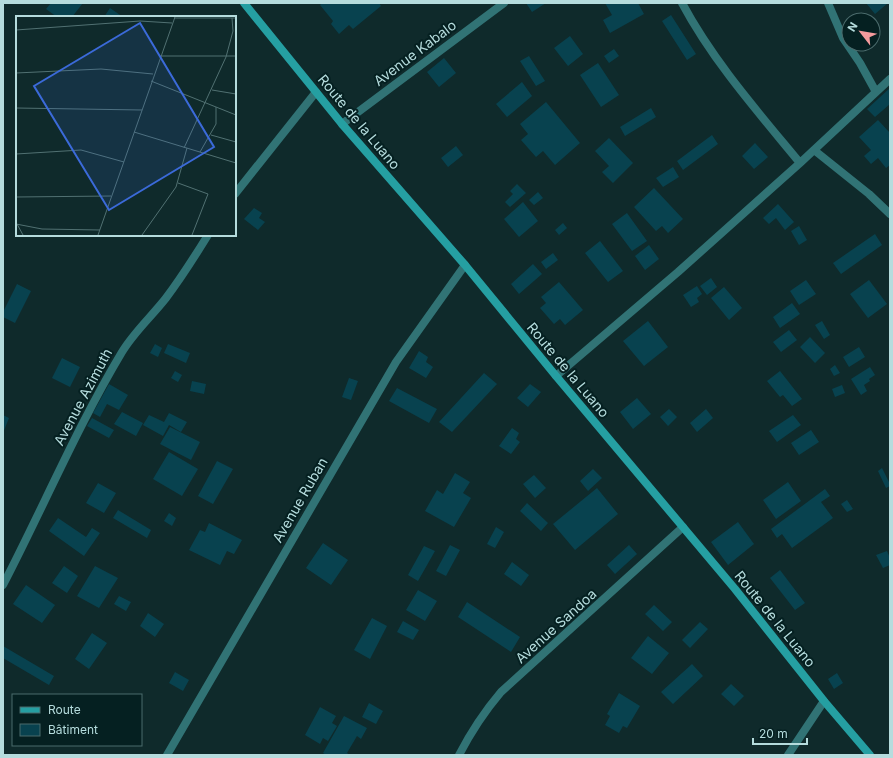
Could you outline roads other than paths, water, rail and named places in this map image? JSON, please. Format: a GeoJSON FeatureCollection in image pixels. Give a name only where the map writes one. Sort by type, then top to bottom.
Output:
{"type":"FeatureCollection","features":[{"type":"Feature","properties":{"kind":"street","name":"Route de la Luano"},"geometry":{"type":"LineString","coordinates":[[244,3],[342,124],[465,265],[735,589],[824,701],[870,755]]}},
{"type":"Feature","properties":{"kind":"street","name":"Avenue Kabalo"},"geometry":{"type":"LineString","coordinates":[[342,124],[504,3]]}},
{"type":"Feature","properties":{"kind":"street"},"geometry":{"type":"LineString","coordinates":[[682,3],[714,54],[732,79],[800,163]]}},
{"type":"Feature","properties":{"kind":"street"},"geometry":{"type":"LineString","coordinates":[[828,3],[843,38],[860,63],[876,92]]}},
{"type":"Feature","properties":{"kind":"street"},"geometry":{"type":"LineString","coordinates":[[556,376],[678,272],[800,163],[890,79]]}},
{"type":"Feature","properties":{"kind":"street"},"geometry":{"type":"LineString","coordinates":[[236,193],[316,92]]}},
{"type":"Feature","properties":{"kind":"street"},"geometry":{"type":"LineString","coordinates":[[814,150],[869,194],[890,214]]}},
{"type":"Feature","properties":{"kind":"street","name":"Avenue Azimuth"},"geometry":{"type":"LineString","coordinates":[[3,585],[83,422],[123,350],[142,324],[165,299],[184,273],[207,236]]}},
{"type":"Feature","properties":{"kind":"street","name":"Avenue Ruban"},"geometry":{"type":"LineString","coordinates":[[167,755],[396,362],[465,265]]}},
{"type":"Feature","properties":{"kind":"street","name":"Avenue Sandoa"},"geometry":{"type":"LineString","coordinates":[[459,755],[484,711],[501,692],[683,527]]}},
{"type":"Feature","properties":{"kind":"street"},"geometry":{"type":"LineString","coordinates":[[788,755],[824,701]]}}]}
